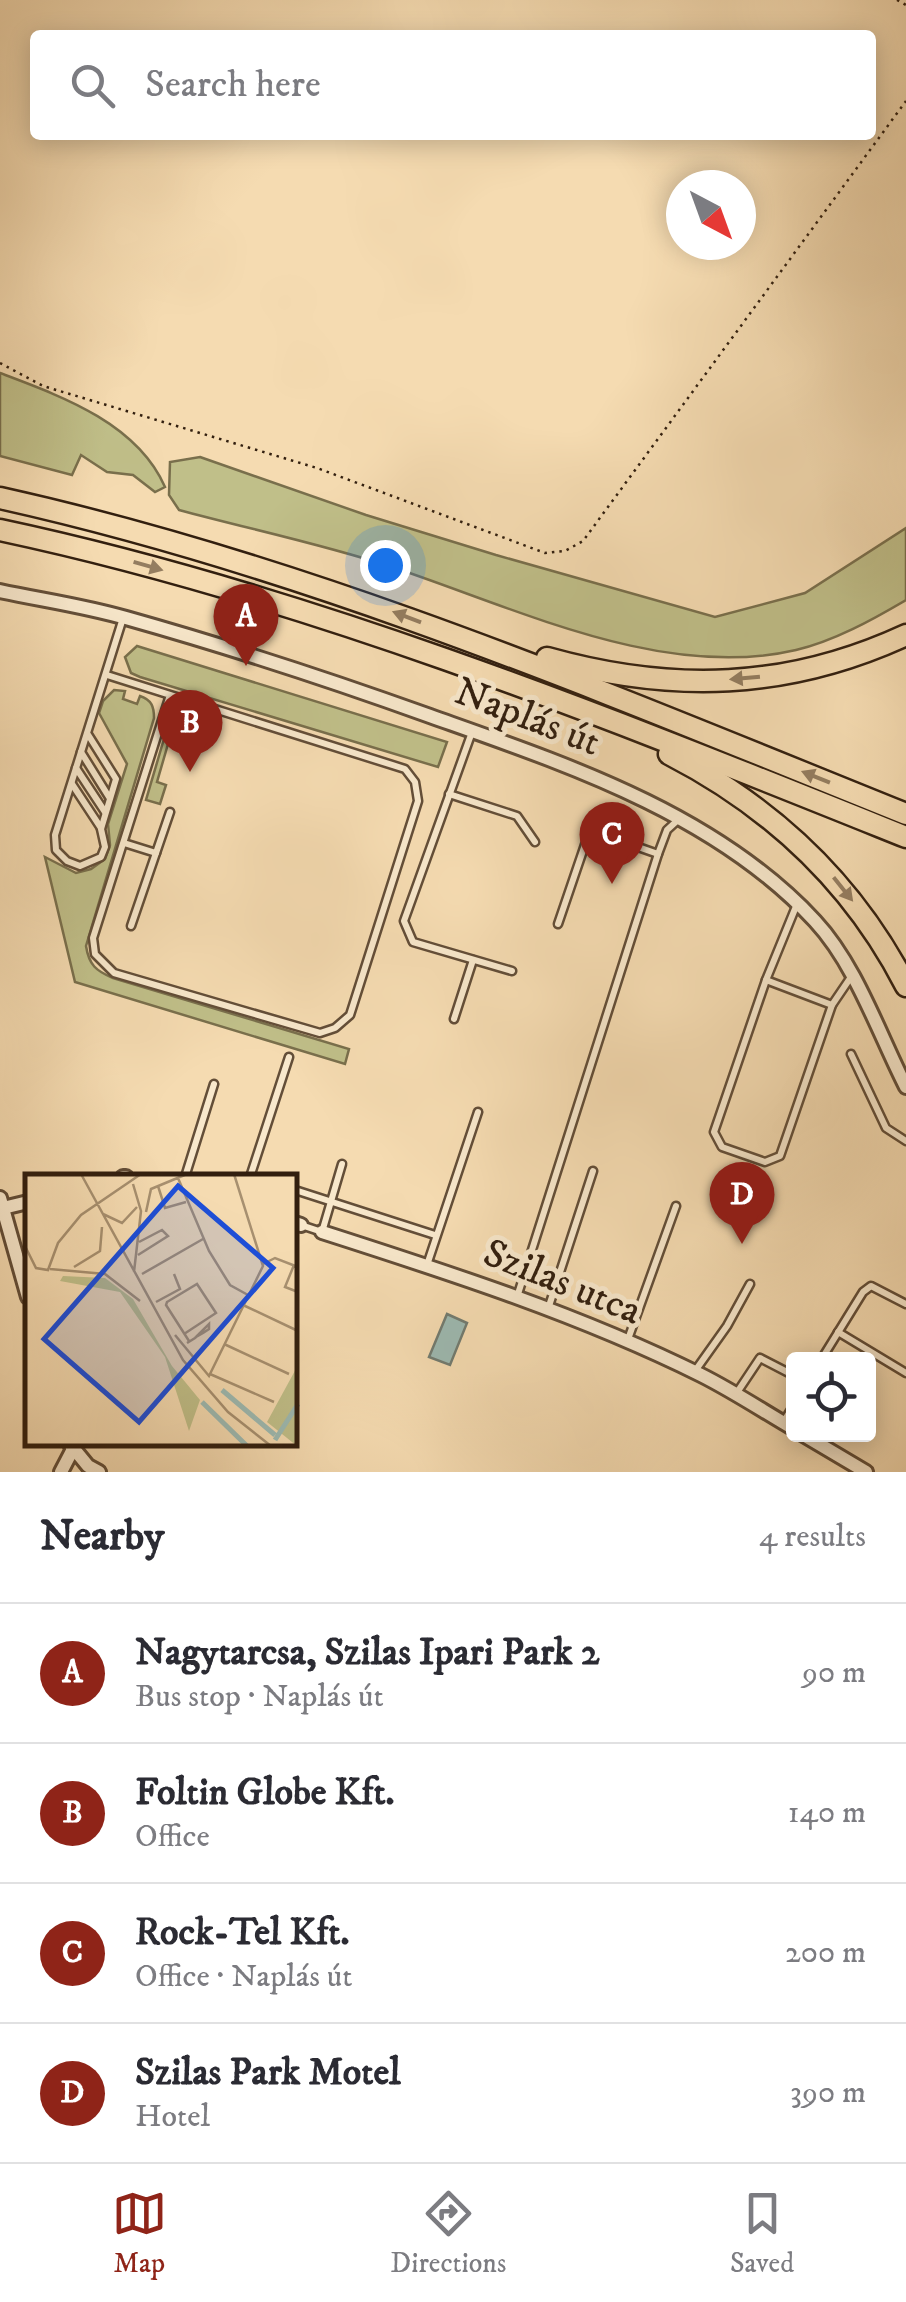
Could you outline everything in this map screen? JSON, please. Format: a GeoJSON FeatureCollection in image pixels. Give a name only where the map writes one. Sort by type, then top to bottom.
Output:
{"type":"FeatureCollection","features":[{"type":"Feature","properties":{"kind":"highway"},"geometry":{"type":"LineString","coordinates":[[0,498],[206,550],[362,600],[906,814]]}},
{"type":"Feature","properties":{"kind":"highway"},"geometry":{"type":"LineString","coordinates":[[0,530],[136,563],[342,624],[906,836]]}},
{"type":"Feature","properties":{"kind":"highway"},"geometry":{"type":"LineString","coordinates":[[498,651],[535,655],[644,680],[689,682],[811,669],[906,636]]}},
{"type":"Feature","properties":{"kind":"highway"},"geometry":{"type":"LineString","coordinates":[[621,726],[747,799],[794,838],[825,868],[870,924],[906,986]]}},
{"type":"Feature","properties":{"kind":"street","name":"Naplás út"},"geometry":{"type":"LineString","coordinates":[[0,591],[123,617],[321,678],[565,764],[680,818],[770,877],[828,936],[906,1087]]}},
{"type":"Feature","properties":{"kind":"street"},"geometry":{"type":"LineString","coordinates":[[1,1203],[25,1287]]}},
{"type":"Feature","properties":{"kind":"street","name":"Szilas utca"},"geometry":{"type":"LineString","coordinates":[[322,1232],[517,1297],[694,1372],[786,1425]]}},
{"type":"Feature","properties":{"kind":"street"},"geometry":{"type":"LineString","coordinates":[[815,1442],[866,1472]]}},
{"type":"Feature","properties":{"kind":"street"},"geometry":{"type":"LineString","coordinates":[[61,1472],[72,1447],[98,1472]]}},
{"type":"Feature","properties":{"kind":"lane"},"geometry":{"type":"LineString","coordinates":[[72,784],[101,830],[106,847],[100,857],[80,866],[67,861],[56,850],[55,835],[123,617]]}},
{"type":"Feature","properties":{"kind":"lane"},"geometry":{"type":"LineString","coordinates":[[107,674],[405,769],[415,782],[418,801],[350,1015],[336,1028],[320,1033],[114,973],[95,954],[93,938],[170,695]]}},
{"type":"Feature","properties":{"kind":"lane"},"geometry":{"type":"LineString","coordinates":[[473,731],[404,921],[413,942],[512,971]]}},
{"type":"Feature","properties":{"kind":"lane"},"geometry":{"type":"LineString","coordinates":[[87,733],[116,779],[101,830]]}},
{"type":"Feature","properties":{"kind":"lane"},"geometry":{"type":"LineString","coordinates":[[81,752],[110,798]]}},
{"type":"Feature","properties":{"kind":"lane"},"geometry":{"type":"LineString","coordinates":[[76,768],[106,813]]}},
{"type":"Feature","properties":{"kind":"lane"},"geometry":{"type":"LineString","coordinates":[[449,794],[518,816],[535,842]]}},
{"type":"Feature","properties":{"kind":"lane"},"geometry":{"type":"LineString","coordinates":[[131,926],[170,812]]}},
{"type":"Feature","properties":{"kind":"lane"},"geometry":{"type":"LineString","coordinates":[[517,1297],[658,854],[668,830],[680,818]]}},
{"type":"Feature","properties":{"kind":"lane"},"geometry":{"type":"LineString","coordinates":[[558,924],[590,830],[658,854]]}},
{"type":"Feature","properties":{"kind":"lane"},"geometry":{"type":"LineString","coordinates":[[124,842],[156,853]]}},
{"type":"Feature","properties":{"kind":"lane"},"geometry":{"type":"LineString","coordinates":[[797,903],[714,1132],[722,1148],[765,1162],[780,1156],[832,1004],[851,977]]}},
{"type":"Feature","properties":{"kind":"lane"},"geometry":{"type":"LineString","coordinates":[[454,1018],[473,960]]}},
{"type":"Feature","properties":{"kind":"lane"},"geometry":{"type":"LineString","coordinates":[[766,980],[832,1004]]}},
{"type":"Feature","properties":{"kind":"lane"},"geometry":{"type":"LineString","coordinates":[[851,1054],[886,1128],[906,1140]]}},
{"type":"Feature","properties":{"kind":"lane"},"geometry":{"type":"LineString","coordinates":[[253,1174],[289,1057]]}},
{"type":"Feature","properties":{"kind":"lane"},"geometry":{"type":"LineString","coordinates":[[187,1174],[214,1084]]}},
{"type":"Feature","properties":{"kind":"lane"},"geometry":{"type":"LineString","coordinates":[[427,1265],[478,1112]]}},
{"type":"Feature","properties":{"kind":"lane"},"geometry":{"type":"LineString","coordinates":[[322,1232],[342,1164]]}},
{"type":"Feature","properties":{"kind":"lane"},"geometry":{"type":"LineString","coordinates":[[548,1310],[593,1172]]}},
{"type":"Feature","properties":{"kind":"lane"},"geometry":{"type":"LineString","coordinates":[[298,1191],[435,1236]]}},
{"type":"Feature","properties":{"kind":"lane"},"geometry":{"type":"LineString","coordinates":[[626,1343],[676,1206]]}},
{"type":"Feature","properties":{"kind":"lane","name":"Szilas utca"},"geometry":{"type":"LineString","coordinates":[[298,1224],[322,1232]]}},
{"type":"Feature","properties":{"kind":"lane"},"geometry":{"type":"LineString","coordinates":[[694,1372],[727,1326],[750,1284]]}},
{"type":"Feature","properties":{"kind":"lane"},"geometry":{"type":"LineString","coordinates":[[826,1352],[863,1292],[871,1286],[906,1304]]}},
{"type":"Feature","properties":{"kind":"lane"},"geometry":{"type":"LineString","coordinates":[[838,1332],[906,1374]]}},
{"type":"Feature","properties":{"kind":"lane"},"geometry":{"type":"LineString","coordinates":[[735,1395],[760,1358],[786,1371]]}},
{"type":"Feature","properties":{"kind":"path"},"geometry":{"type":"LineString","coordinates":[[897,0],[906,5]]}},
{"type":"Feature","properties":{"kind":"path"},"geometry":{"type":"LineString","coordinates":[[1,365],[43,386],[318,468],[546,553],[565,551],[583,541],[906,101]]}},
{"type":"Feature","properties":{"kind":"shaded area"},"geometry":{"type":"Polygon","coordinates":[[[0,373],[72,402],[117,429],[136,445],[165,487],[155,492],[133,475],[107,472],[81,455],[72,475],[0,456],[0,373]]]}},
{"type":"Feature","properties":{"kind":"shaded area"},"geometry":{"type":"Polygon","coordinates":[[[200,457],[366,515],[715,617],[805,593],[906,528],[906,600],[839,635],[796,650],[746,657],[694,656],[642,648],[539,619],[366,559],[179,510],[169,495],[170,462],[200,457]]]}},
{"type":"Feature","properties":{"kind":"shaded area"},"geometry":{"type":"Polygon","coordinates":[[[137,646],[447,742],[438,767],[140,677],[131,673],[125,657],[137,646]]]}},
{"type":"Feature","properties":{"kind":"shaded area"},"geometry":{"type":"Polygon","coordinates":[[[114,690],[125,691],[123,699],[137,704],[140,696],[147,700],[153,707],[154,718],[86,946],[91,963],[113,978],[349,1049],[345,1064],[75,982],[45,857],[76,873],[105,859],[110,845],[108,824],[127,764],[99,713],[103,701],[114,690]]]}},
{"type":"Feature","properties":{"kind":"shaded area"},"geometry":{"type":"Polygon","coordinates":[[[185,705],[215,714],[209,733],[185,726],[179,746],[168,744],[157,782],[166,785],[160,804],[146,800],[171,715],[185,705]]]}},
{"type":"Feature","properties":{"kind":"water"},"geometry":{"type":"Polygon","coordinates":[[[447,1314],[467,1323],[450,1365],[429,1357],[447,1314]]]}},
{"type":"Feature","properties":{"kind":"place","name":"Nagytarcsa, Szilas Ipari Park 2"},"geometry":{"type":"Point","coordinates":[246,666]}},
{"type":"Feature","properties":{"kind":"place","name":"Foltin Globe Kft."},"geometry":{"type":"Point","coordinates":[190,772]}},
{"type":"Feature","properties":{"kind":"place","name":"Rock-Tel Kft."},"geometry":{"type":"Point","coordinates":[612,884]}},
{"type":"Feature","properties":{"kind":"place","name":"Szilas Park Motel"},"geometry":{"type":"Point","coordinates":[742,1244]}}]}
